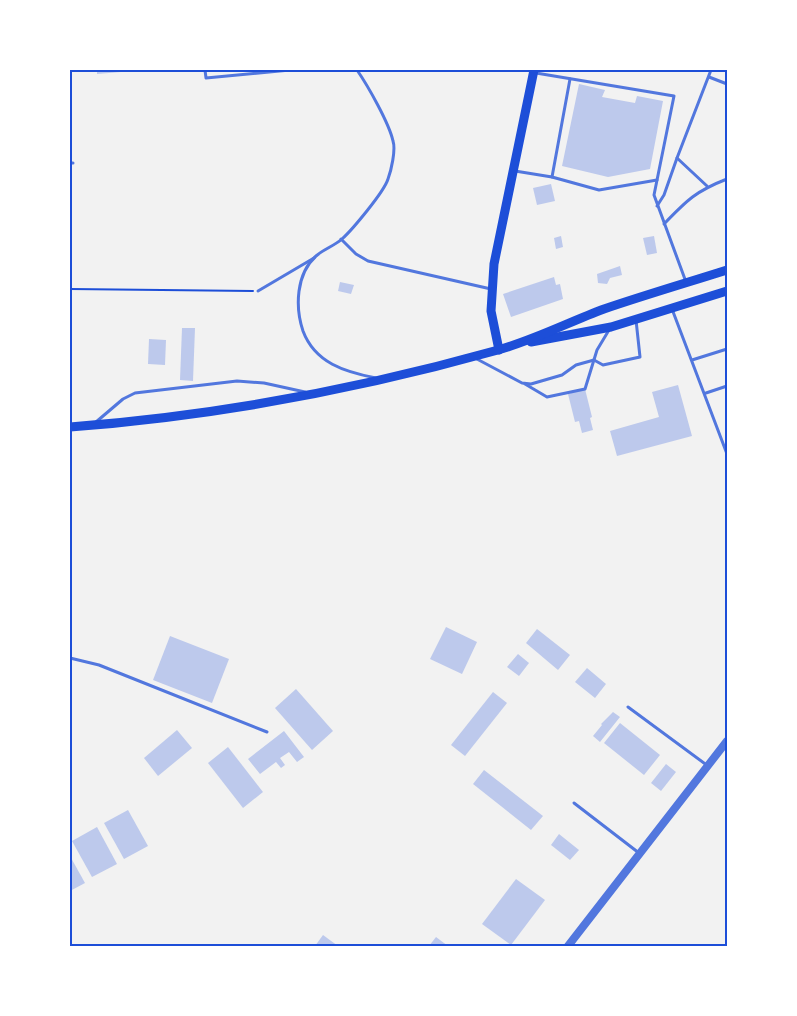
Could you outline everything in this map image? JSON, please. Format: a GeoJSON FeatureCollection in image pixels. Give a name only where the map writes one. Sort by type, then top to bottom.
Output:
{"type":"FeatureCollection","features":[{"type":"Feature","properties":{"kind":"main road"},"geometry":{"type":"LineString","coordinates":[[499,350],[491,311],[491,289],[512,171],[534,71]]}},
{"type":"Feature","properties":{"kind":"main road"},"geometry":{"type":"LineString","coordinates":[[70,427],[174,416],[313,394],[384,379],[499,350],[605,309],[727,270]]}},
{"type":"Feature","properties":{"kind":"main road"},"geometry":{"type":"LineString","coordinates":[[509,346],[611,327],[727,293]]}},
{"type":"Feature","properties":{"kind":"street"},"geometry":{"type":"LineString","coordinates":[[568,946],[727,741]]}},
{"type":"Feature","properties":{"kind":"lane"},"geometry":{"type":"LineString","coordinates":[[205,70],[206,78],[290,70]]}},
{"type":"Feature","properties":{"kind":"lane"},"geometry":{"type":"LineString","coordinates":[[258,291],[341,239],[365,213],[388,180],[394,143],[368,85],[357,70]]}},
{"type":"Feature","properties":{"kind":"lane"},"geometry":{"type":"LineString","coordinates":[[658,206],[664,195],[676,158],[711,70]]}},
{"type":"Feature","properties":{"kind":"lane"},"geometry":{"type":"LineString","coordinates":[[534,71],[570,79],[674,96],[654,195],[686,283]]}},
{"type":"Feature","properties":{"kind":"lane"},"geometry":{"type":"LineString","coordinates":[[708,77],[727,84]]}},
{"type":"Feature","properties":{"kind":"lane"},"geometry":{"type":"LineString","coordinates":[[552,177],[570,79]]}},
{"type":"Feature","properties":{"kind":"lane"},"geometry":{"type":"LineString","coordinates":[[676,158],[707,186]]}},
{"type":"Feature","properties":{"kind":"lane"},"geometry":{"type":"LineString","coordinates":[[512,171],[552,177],[599,190],[657,180]]}},
{"type":"Feature","properties":{"kind":"lane"},"geometry":{"type":"LineString","coordinates":[[664,224],[690,197],[707,186],[727,179]]}},
{"type":"Feature","properties":{"kind":"lane"},"geometry":{"type":"LineString","coordinates":[[341,239],[356,254],[368,261],[491,289]]}},
{"type":"Feature","properties":{"kind":"lane"},"geometry":{"type":"LineString","coordinates":[[314,257],[302,280],[298,304],[299,318],[311,346],[329,363],[346,371],[384,379]]}},
{"type":"Feature","properties":{"kind":"lane"},"geometry":{"type":"LineString","coordinates":[[672,309],[706,393],[727,454]]}},
{"type":"Feature","properties":{"kind":"lane"},"geometry":{"type":"LineString","coordinates":[[522,383],[532,384],[562,375],[576,365],[594,360],[604,366],[640,357],[636,320]]}},
{"type":"Feature","properties":{"kind":"lane"},"geometry":{"type":"LineString","coordinates":[[472,356],[547,398],[585,389],[597,350],[611,327]]}},
{"type":"Feature","properties":{"kind":"lane"},"geometry":{"type":"LineString","coordinates":[[692,360],[727,349]]}},
{"type":"Feature","properties":{"kind":"lane"},"geometry":{"type":"LineString","coordinates":[[91,426],[123,399],[135,392],[237,381],[264,383],[313,394]]}},
{"type":"Feature","properties":{"kind":"lane"},"geometry":{"type":"LineString","coordinates":[[706,393],[727,386]]}},
{"type":"Feature","properties":{"kind":"lane"},"geometry":{"type":"LineString","coordinates":[[70,658],[99,665],[268,732]]}},
{"type":"Feature","properties":{"kind":"lane"},"geometry":{"type":"LineString","coordinates":[[628,707],[708,766]]}},
{"type":"Feature","properties":{"kind":"lane"},"geometry":{"type":"LineString","coordinates":[[574,803],[639,853]]}},
{"type":"Feature","properties":{"kind":"path"},"geometry":{"type":"LineString","coordinates":[[70,289],[258,291]]}},
{"type":"Feature","properties":{"kind":"building"},"geometry":{"type":"Polygon","coordinates":[[[97,70],[133,70],[133,71],[97,74],[97,70]]]}},
{"type":"Feature","properties":{"kind":"building"},"geometry":{"type":"Polygon","coordinates":[[[579,84],[605,90],[602,97],[635,103],[637,96],[663,101],[650,169],[608,177],[562,166],[579,84]]]}},
{"type":"Feature","properties":{"kind":"building"},"geometry":{"type":"Polygon","coordinates":[[[551,184],[555,201],[537,205],[533,188],[551,184]]]}},
{"type":"Feature","properties":{"kind":"building"},"geometry":{"type":"Polygon","coordinates":[[[561,236],[563,247],[556,249],[554,238],[561,236]]]}},
{"type":"Feature","properties":{"kind":"building"},"geometry":{"type":"Polygon","coordinates":[[[654,236],[657,253],[647,255],[643,238],[654,236]]]}},
{"type":"Feature","properties":{"kind":"building"},"geometry":{"type":"Polygon","coordinates":[[[620,266],[622,275],[610,278],[607,284],[598,283],[597,274],[620,266]]]}},
{"type":"Feature","properties":{"kind":"building"},"geometry":{"type":"Polygon","coordinates":[[[554,277],[556,285],[560,284],[563,299],[511,317],[503,294],[554,277]]]}},
{"type":"Feature","properties":{"kind":"building"},"geometry":{"type":"Polygon","coordinates":[[[340,282],[354,285],[351,294],[338,291],[340,282]]]}},
{"type":"Feature","properties":{"kind":"building"},"geometry":{"type":"Polygon","coordinates":[[[182,328],[195,328],[193,381],[180,380],[182,328]]]}},
{"type":"Feature","properties":{"kind":"building"},"geometry":{"type":"Polygon","coordinates":[[[149,339],[166,340],[165,365],[148,364],[149,339]]]}},
{"type":"Feature","properties":{"kind":"building"},"geometry":{"type":"Polygon","coordinates":[[[678,385],[692,436],[617,456],[610,431],[659,417],[652,392],[678,385]]]}},
{"type":"Feature","properties":{"kind":"building"},"geometry":{"type":"Polygon","coordinates":[[[585,389],[592,417],[590,418],[593,430],[582,433],[579,421],[575,422],[568,394],[585,389]]]}},
{"type":"Feature","properties":{"kind":"building"},"geometry":{"type":"Polygon","coordinates":[[[446,627],[477,642],[462,674],[430,659],[446,627]]]}},
{"type":"Feature","properties":{"kind":"building"},"geometry":{"type":"Polygon","coordinates":[[[537,629],[570,655],[558,670],[526,643],[537,629]]]}},
{"type":"Feature","properties":{"kind":"building"},"geometry":{"type":"Polygon","coordinates":[[[170,636],[229,659],[212,703],[153,680],[170,636]]]}},
{"type":"Feature","properties":{"kind":"building"},"geometry":{"type":"Polygon","coordinates":[[[518,654],[529,663],[519,676],[507,667],[518,654]]]}},
{"type":"Feature","properties":{"kind":"building"},"geometry":{"type":"Polygon","coordinates":[[[587,668],[606,684],[595,698],[575,682],[587,668]]]}},
{"type":"Feature","properties":{"kind":"building"},"geometry":{"type":"Polygon","coordinates":[[[296,689],[333,731],[312,750],[275,708],[296,689]]]}},
{"type":"Feature","properties":{"kind":"building"},"geometry":{"type":"Polygon","coordinates":[[[493,692],[507,703],[465,756],[451,745],[493,692]]]}},
{"type":"Feature","properties":{"kind":"building"},"geometry":{"type":"Polygon","coordinates":[[[613,712],[620,717],[600,742],[593,736],[601,724],[613,712]]]}},
{"type":"Feature","properties":{"kind":"building"},"geometry":{"type":"Polygon","coordinates":[[[620,723],[660,755],[644,775],[604,743],[620,723]]]}},
{"type":"Feature","properties":{"kind":"building"},"geometry":{"type":"Polygon","coordinates":[[[177,730],[192,748],[158,776],[144,758],[177,730]]]}},
{"type":"Feature","properties":{"kind":"building"},"geometry":{"type":"Polygon","coordinates":[[[284,731],[304,757],[297,762],[289,752],[280,758],[285,765],[281,768],[276,762],[260,774],[248,759],[284,731]]]}},
{"type":"Feature","properties":{"kind":"building"},"geometry":{"type":"Polygon","coordinates":[[[228,747],[263,792],[243,808],[208,763],[228,747]]]}},
{"type":"Feature","properties":{"kind":"building"},"geometry":{"type":"Polygon","coordinates":[[[666,764],[676,772],[661,791],[651,783],[666,764]]]}},
{"type":"Feature","properties":{"kind":"building"},"geometry":{"type":"Polygon","coordinates":[[[484,770],[543,816],[531,830],[473,784],[484,770]]]}},
{"type":"Feature","properties":{"kind":"building"},"geometry":{"type":"Polygon","coordinates":[[[128,810],[148,846],[124,859],[104,823],[128,810]]]}},
{"type":"Feature","properties":{"kind":"building"},"geometry":{"type":"Polygon","coordinates":[[[97,827],[117,864],[92,877],[72,841],[97,827]]]}},
{"type":"Feature","properties":{"kind":"building"},"geometry":{"type":"Polygon","coordinates":[[[559,834],[579,850],[570,860],[551,845],[559,834]]]}},
{"type":"Feature","properties":{"kind":"building"},"geometry":{"type":"Polygon","coordinates":[[[70,856],[85,883],[70,891],[70,856]]]}},
{"type":"Feature","properties":{"kind":"building"},"geometry":{"type":"Polygon","coordinates":[[[516,879],[545,900],[511,945],[482,924],[516,879]]]}},
{"type":"Feature","properties":{"kind":"building"},"geometry":{"type":"Polygon","coordinates":[[[323,935],[338,946],[315,946],[323,935]]]}},
{"type":"Feature","properties":{"kind":"building"},"geometry":{"type":"Polygon","coordinates":[[[436,937],[448,946],[429,946],[436,937]]]}}]}
